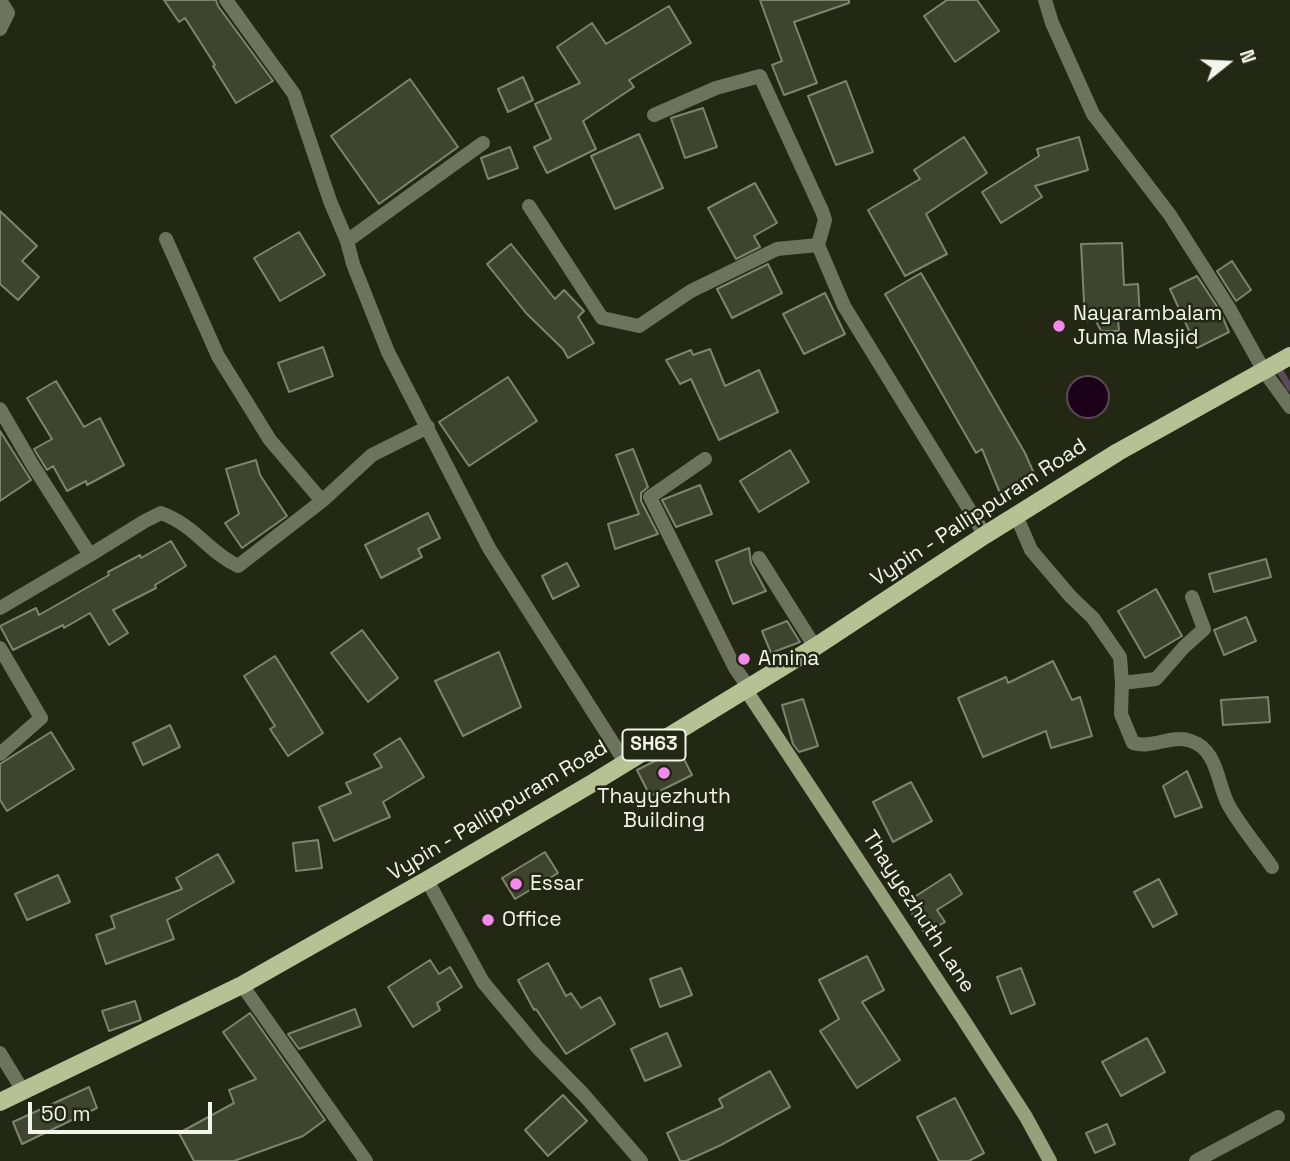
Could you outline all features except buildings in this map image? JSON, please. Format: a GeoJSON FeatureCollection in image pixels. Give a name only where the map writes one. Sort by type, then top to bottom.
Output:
{"type":"FeatureCollection","features":[{"type":"Feature","properties":{"kind":"main road","name":"Vypin - Pallippuram Road"},"geometry":{"type":"LineString","coordinates":[[0,1102],[242,985],[427,880],[815,647],[1016,515],[1118,452],[1290,356]]}},
{"type":"Feature","properties":{"kind":"street"},"geometry":{"type":"LineString","coordinates":[[0,0],[8,13],[0,29]]}},
{"type":"Feature","properties":{"kind":"street"},"geometry":{"type":"LineString","coordinates":[[226,0],[294,94],[330,201],[348,242],[388,352],[489,548],[625,762]]}},
{"type":"Feature","properties":{"kind":"street"},"geometry":{"type":"LineString","coordinates":[[1045,0],[1052,23],[1093,114],[1170,215],[1230,308],[1264,371],[1290,407]]}},
{"type":"Feature","properties":{"kind":"street"},"geometry":{"type":"LineString","coordinates":[[654,115],[716,88],[760,76],[822,211],[825,220],[818,245],[844,306],[985,535]]}},
{"type":"Feature","properties":{"kind":"street"},"geometry":{"type":"LineString","coordinates":[[348,242],[483,143]]}},
{"type":"Feature","properties":{"kind":"street"},"geometry":{"type":"LineString","coordinates":[[528,206],[603,318],[639,326],[691,291],[777,249],[818,245]]}},
{"type":"Feature","properties":{"kind":"street"},"geometry":{"type":"LineString","coordinates":[[166,239],[218,356],[270,440],[322,501]]}},
{"type":"Feature","properties":{"kind":"street"},"geometry":{"type":"LineString","coordinates":[[0,409],[90,555]]}},
{"type":"Feature","properties":{"kind":"street"},"geometry":{"type":"LineString","coordinates":[[0,608],[162,513],[180,520],[221,558],[238,566],[322,501],[372,455],[428,427]]}},
{"type":"Feature","properties":{"kind":"street"},"geometry":{"type":"LineString","coordinates":[[705,459],[650,498],[747,689]]}},
{"type":"Feature","properties":{"kind":"street"},"geometry":{"type":"LineString","coordinates":[[1016,515],[1031,550],[1071,597],[1093,618],[1120,657],[1121,714],[1133,743],[1144,746],[1181,738],[1195,742],[1208,752],[1228,804],[1272,867]]}},
{"type":"Feature","properties":{"kind":"street"},"geometry":{"type":"LineString","coordinates":[[760,558],[815,647]]}},
{"type":"Feature","properties":{"kind":"street"},"geometry":{"type":"LineString","coordinates":[[1122,683],[1156,679],[1204,629],[1192,597]]}},
{"type":"Feature","properties":{"kind":"street"},"geometry":{"type":"LineString","coordinates":[[0,648],[41,718],[0,754]]}},
{"type":"Feature","properties":{"kind":"street","name":"Thayyezhuth Lane"},"geometry":{"type":"LineString","coordinates":[[747,689],[1026,1117],[1050,1161]]}},
{"type":"Feature","properties":{"kind":"street"},"geometry":{"type":"LineString","coordinates":[[427,880],[483,982],[538,1048],[584,1095],[641,1161]]}},
{"type":"Feature","properties":{"kind":"street"},"geometry":{"type":"LineString","coordinates":[[242,985],[366,1161]]}},
{"type":"Feature","properties":{"kind":"street"},"geometry":{"type":"LineString","coordinates":[[0,1053],[23,1091]]}},
{"type":"Feature","properties":{"kind":"street"},"geometry":{"type":"LineString","coordinates":[[1196,1161],[1278,1117]]}},
{"type":"Feature","properties":{"kind":"shaded area"},"geometry":{"type":"Polygon","coordinates":[[[1088,376],[1103,382],[1109,397],[1103,412],[1088,418],[1073,412],[1067,397],[1073,382],[1088,376]]]}},
{"type":"Feature","properties":{"kind":"waterway"},"geometry":{"type":"LineString","coordinates":[[1278,368],[1290,388]]}},
{"type":"Feature","properties":{"kind":"place","name":"Nayarambalam Juma Masjid"},"geometry":{"type":"Point","coordinates":[1059,326]}},
{"type":"Feature","properties":{"kind":"place","name":"Amina"},"geometry":{"type":"Point","coordinates":[744,659]}},
{"type":"Feature","properties":{"kind":"place","name":"Thayyezhuth Building"},"geometry":{"type":"Point","coordinates":[664,773]}},
{"type":"Feature","properties":{"kind":"place","name":"Essar"},"geometry":{"type":"Point","coordinates":[516,884]}},
{"type":"Feature","properties":{"kind":"place","name":"Office"},"geometry":{"type":"Point","coordinates":[488,920]}}]}
